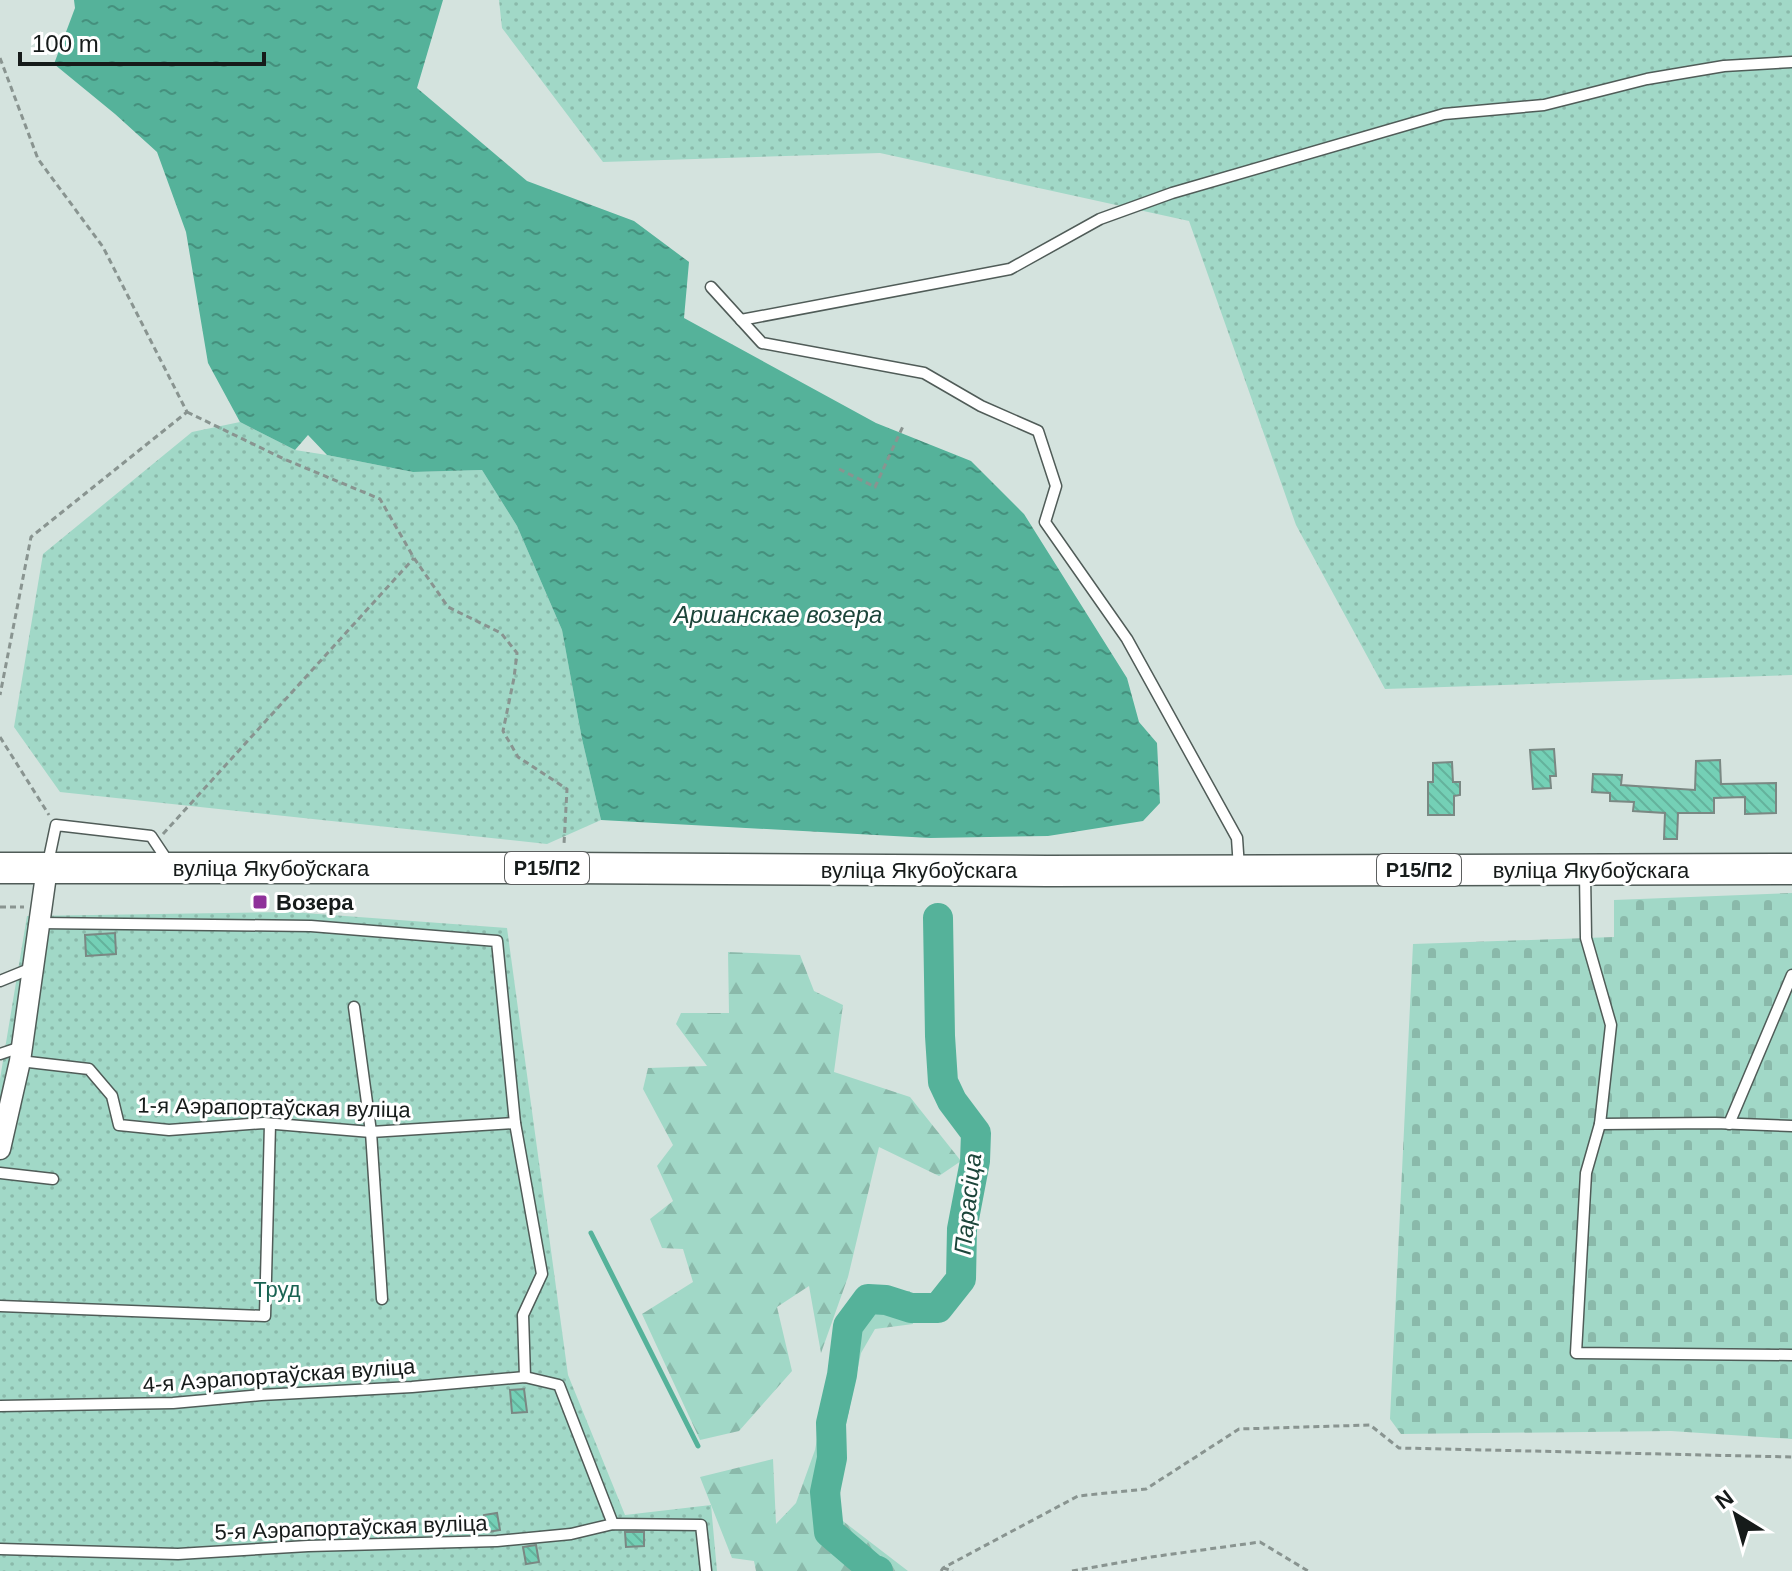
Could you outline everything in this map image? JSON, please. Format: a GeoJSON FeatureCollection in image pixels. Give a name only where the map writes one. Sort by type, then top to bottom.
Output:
{"type":"FeatureCollection","features":[{"type":"Feature","properties":{"kind":"main road","name":"Р15/П2"},"geometry":{"type":"LineString","coordinates":[[0,868],[47,868]]}},
{"type":"Feature","properties":{"kind":"main road","name":"вуліца Якубоўскага"},"geometry":{"type":"LineString","coordinates":[[47,868],[1047,871],[1792,869]]}},
{"type":"Feature","properties":{"kind":"street"},"geometry":{"type":"LineString","coordinates":[[0,1149],[21,1054],[47,868]]}},
{"type":"Feature","properties":{"kind":"lane"},"geometry":{"type":"LineString","coordinates":[[741,320],[1010,269],[1100,219],[1172,193],[1444,114],[1544,105],[1647,79],[1724,66],[1792,62]]}},
{"type":"Feature","properties":{"kind":"lane"},"geometry":{"type":"LineString","coordinates":[[711,287],[762,343],[924,373],[981,406],[1038,431],[1056,486],[1045,522],[1127,639],[1237,838],[1239,870]]}},
{"type":"Feature","properties":{"kind":"lane"},"geometry":{"type":"LineString","coordinates":[[47,868],[56,825],[151,836],[172,868]]}},
{"type":"Feature","properties":{"kind":"lane"},"geometry":{"type":"LineString","coordinates":[[1585,871],[1586,938],[1611,1025],[1600,1124],[1586,1173],[1576,1353],[1792,1355]]}},
{"type":"Feature","properties":{"kind":"lane"},"geometry":{"type":"LineString","coordinates":[[40,915],[311,926],[497,941],[515,1123],[542,1274],[523,1315],[525,1377]]}},
{"type":"Feature","properties":{"kind":"lane"},"geometry":{"type":"LineString","coordinates":[[0,981],[32,968]]}},
{"type":"Feature","properties":{"kind":"lane"},"geometry":{"type":"LineString","coordinates":[[1729,1124],[1792,975]]}},
{"type":"Feature","properties":{"kind":"lane"},"geometry":{"type":"LineString","coordinates":[[354,1007],[371,1132],[382,1299]]}},
{"type":"Feature","properties":{"kind":"lane"},"geometry":{"type":"LineString","coordinates":[[0,1054],[21,1054]]}},
{"type":"Feature","properties":{"kind":"lane","name":"1-я Аэрапортаўская вуліца"},"geometry":{"type":"LineString","coordinates":[[21,1054],[89,1069],[112,1096],[119,1125],[169,1130],[270,1124],[371,1132],[515,1123]]}},
{"type":"Feature","properties":{"kind":"lane"},"geometry":{"type":"LineString","coordinates":[[0,1306],[265,1316],[270,1124]]}},
{"type":"Feature","properties":{"kind":"lane"},"geometry":{"type":"LineString","coordinates":[[1600,1124],[1792,1126]]}},
{"type":"Feature","properties":{"kind":"lane"},"geometry":{"type":"LineString","coordinates":[[0,1173],[53,1179]]}},
{"type":"Feature","properties":{"kind":"lane","name":"4-я Аэрапортаўская вуліца"},"geometry":{"type":"LineString","coordinates":[[0,1406],[173,1403],[525,1377],[559,1385],[613,1524]]}},
{"type":"Feature","properties":{"kind":"lane","name":"5-я Аэрапортаўская вуліца"},"geometry":{"type":"LineString","coordinates":[[0,1549],[178,1554],[308,1546],[470,1542],[571,1534],[613,1524],[701,1525],[706,1571]]}},
{"type":"Feature","properties":{"kind":"path"},"geometry":{"type":"LineString","coordinates":[[0,58],[38,159],[103,247],[187,412],[284,459],[380,499],[414,558],[448,607],[501,633],[517,653],[503,731],[518,757],[567,789],[563,868]]}},
{"type":"Feature","properties":{"kind":"path"},"geometry":{"type":"LineString","coordinates":[[0,695],[31,537],[187,412]]}},
{"type":"Feature","properties":{"kind":"path"},"geometry":{"type":"LineString","coordinates":[[839,469],[875,487],[904,424]]}},
{"type":"Feature","properties":{"kind":"path"},"geometry":{"type":"LineString","coordinates":[[155,842],[414,558]]}},
{"type":"Feature","properties":{"kind":"path"},"geometry":{"type":"LineString","coordinates":[[0,737],[56,825]]}},
{"type":"Feature","properties":{"kind":"path"},"geometry":{"type":"LineString","coordinates":[[0,907],[40,915]]}},
{"type":"Feature","properties":{"kind":"path"},"geometry":{"type":"LineString","coordinates":[[942,1570],[1078,1496],[1146,1489],[1239,1429],[1370,1425],[1399,1448],[1792,1457]]}},
{"type":"Feature","properties":{"kind":"path"},"geometry":{"type":"LineString","coordinates":[[1072,1571],[1260,1542],[1308,1571]]}},
{"type":"Feature","properties":{"kind":"path"},"geometry":{"type":"LineString","coordinates":[[942,1570],[953,1571]]}},
{"type":"Feature","properties":{"kind":"green space"},"geometry":{"type":"Polygon","coordinates":[[[499,0],[1792,0],[1792,675],[1385,689],[1296,525],[1189,221],[880,153],[603,162],[502,28],[499,0]]]}},
{"type":"Feature","properties":{"kind":"green space"},"geometry":{"type":"Polygon","coordinates":[[[240,422],[295,450],[413,472],[482,470],[517,526],[562,630],[601,820],[547,844],[60,792],[14,727],[43,554],[192,432],[240,422]]]}},
{"type":"Feature","properties":{"kind":"green space"},"geometry":{"type":"Polygon","coordinates":[[[1792,893],[1792,1439],[1671,1431],[1401,1434],[1390,1419],[1413,944],[1614,937],[1614,900],[1792,893]]]}},
{"type":"Feature","properties":{"kind":"green space","name":"Труд"},"geometry":{"type":"Polygon","coordinates":[[[291,912],[507,928],[568,1375],[625,1515],[711,1505],[717,1571],[0,1571],[0,1079],[27,916],[291,912]]]}},
{"type":"Feature","properties":{"kind":"green space"},"geometry":{"type":"Polygon","coordinates":[[[728,952],[800,955],[814,991],[843,1005],[834,1072],[910,1097],[961,1161],[939,1176],[879,1147],[848,1277],[821,1353],[809,1286],[777,1307],[792,1371],[739,1431],[700,1440],[642,1314],[693,1282],[683,1249],[662,1248],[650,1219],[673,1201],[657,1166],[673,1145],[643,1089],[648,1068],[707,1066],[676,1024],[681,1013],[729,1013],[728,952]]]}},
{"type":"Feature","properties":{"kind":"green space"},"geometry":{"type":"Polygon","coordinates":[[[910,1291],[913,1324],[875,1329],[861,1353],[843,1439],[839,1518],[908,1571],[756,1571],[754,1561],[732,1558],[700,1477],[773,1459],[776,1524],[796,1503],[815,1450],[838,1328],[862,1293],[910,1291]]]}},
{"type":"Feature","properties":{"kind":"water","name":"Аршанскае возера"},"geometry":{"type":"Polygon","coordinates":[[[74,0],[443,0],[417,88],[527,181],[634,221],[689,262],[684,318],[876,423],[971,461],[1024,514],[1127,678],[1139,722],[1157,743],[1160,803],[1143,821],[1048,836],[930,838],[601,820],[562,630],[517,526],[482,470],[413,472],[327,455],[308,435],[295,450],[240,422],[208,363],[186,232],[157,152],[54,64],[75,8],[74,0]]]}},
{"type":"Feature","properties":{"kind":"building"},"geometry":{"type":"Polygon","coordinates":[[[1554,749],[1556,776],[1550,776],[1551,788],[1533,789],[1530,750],[1554,749]]]}},
{"type":"Feature","properties":{"kind":"building"},"geometry":{"type":"Polygon","coordinates":[[[1720,760],[1721,784],[1776,783],[1776,813],[1745,814],[1745,797],[1714,798],[1714,813],[1678,813],[1677,839],[1664,839],[1665,813],[1633,811],[1634,802],[1610,801],[1610,793],[1592,792],[1593,774],[1622,775],[1621,785],[1695,790],[1696,761],[1720,760]]]}},
{"type":"Feature","properties":{"kind":"building"},"geometry":{"type":"Polygon","coordinates":[[[1452,762],[1453,782],[1460,782],[1460,795],[1454,796],[1454,815],[1428,815],[1428,782],[1433,782],[1433,763],[1452,762]]]}},
{"type":"Feature","properties":{"kind":"building"},"geometry":{"type":"Polygon","coordinates":[[[115,933],[116,954],[86,956],[85,935],[115,933]]]}},
{"type":"Feature","properties":{"kind":"building"},"geometry":{"type":"Polygon","coordinates":[[[524,1389],[527,1412],[512,1413],[510,1390],[524,1389]]]}},
{"type":"Feature","properties":{"kind":"building"},"geometry":{"type":"Polygon","coordinates":[[[497,1513],[500,1530],[487,1532],[484,1515],[497,1513]]]}},
{"type":"Feature","properties":{"kind":"building"},"geometry":{"type":"Polygon","coordinates":[[[625,1532],[644,1532],[644,1546],[626,1547],[625,1532]]]}},
{"type":"Feature","properties":{"kind":"building"},"geometry":{"type":"Polygon","coordinates":[[[536,1545],[539,1562],[526,1564],[523,1547],[536,1545]]]}},
{"type":"Feature","properties":{"kind":"waterway","name":"Парасіца"},"geometry":{"type":"LineString","coordinates":[[878,1571],[829,1532],[825,1492],[832,1458],[831,1423],[842,1375],[848,1326],[868,1299],[886,1300],[911,1308],[938,1308],[961,1279],[962,1229],[975,1161],[976,1133],[952,1101],[943,1082],[938,918]]}},
{"type":"Feature","properties":{"kind":"waterway"},"geometry":{"type":"LineString","coordinates":[[591,1233],[698,1446]]}},
{"type":"Feature","properties":{"kind":"place","name":"Возера"},"geometry":{"type":"Point","coordinates":[260,902]}}]}
